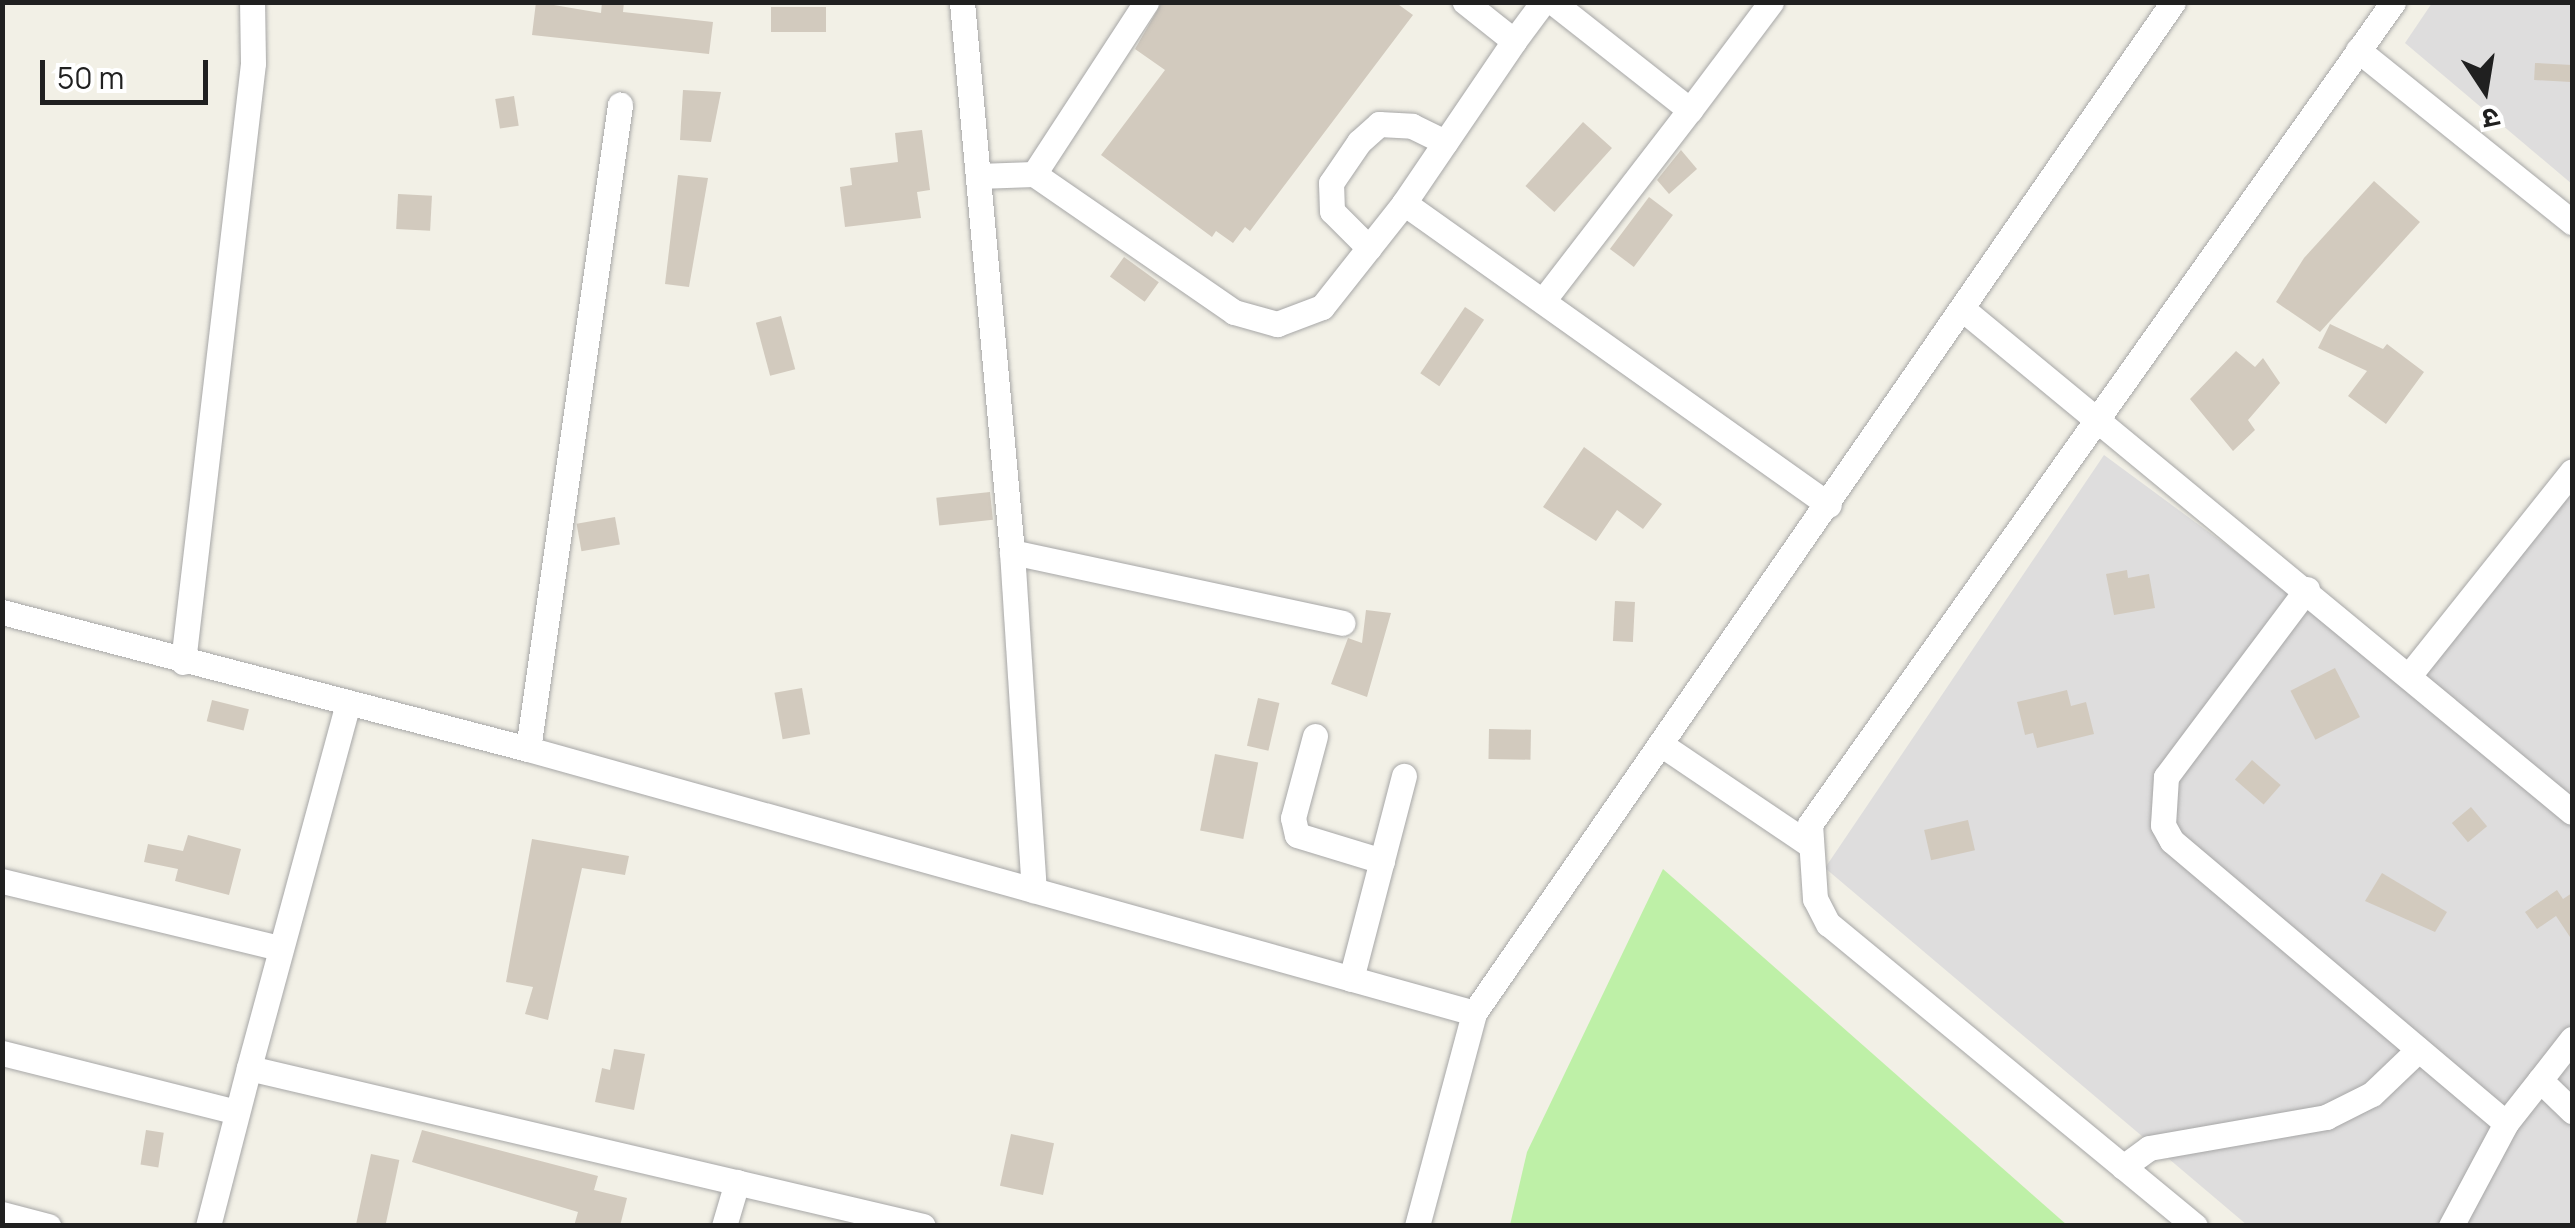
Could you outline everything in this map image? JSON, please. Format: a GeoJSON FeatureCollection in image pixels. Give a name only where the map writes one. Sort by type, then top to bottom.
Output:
{"type":"FeatureCollection","features":[{"type":"Feature","properties":{"kind":"street"},"geometry":{"type":"LineString","coordinates":[[183,662],[253,63],[252,2]]}},
{"type":"Feature","properties":{"kind":"street"},"geometry":{"type":"LineString","coordinates":[[962,2],[1012,552],[1034,890]]}},
{"type":"Feature","properties":{"kind":"street"},"geometry":{"type":"LineString","coordinates":[[1034,174],[1146,2]]}},
{"type":"Feature","properties":{"kind":"street"},"geometry":{"type":"LineString","coordinates":[[1465,2],[1514,41]]}},
{"type":"Feature","properties":{"kind":"street"},"geometry":{"type":"LineString","coordinates":[[978,176],[1034,174],[1234,312],[1277,324],[1322,307],[1404,203],[1543,2]]}},
{"type":"Feature","properties":{"kind":"street"},"geometry":{"type":"LineString","coordinates":[[1553,2],[1690,110]]}},
{"type":"Feature","properties":{"kind":"street"},"geometry":{"type":"LineString","coordinates":[[1545,298],[1771,2]]}},
{"type":"Feature","properties":{"kind":"street"},"geometry":{"type":"LineString","coordinates":[[1417,1226],[1474,1013],[1965,311],[2173,2]]}},
{"type":"Feature","properties":{"kind":"street"},"geometry":{"type":"LineString","coordinates":[[2195,1226],[1828,924],[1815,899],[1810,846],[1818,804],[2098,419],[2393,2]]}},
{"type":"Feature","properties":{"kind":"street"},"geometry":{"type":"LineString","coordinates":[[2358,50],[2572,222]]}},
{"type":"Feature","properties":{"kind":"street"},"geometry":{"type":"LineString","coordinates":[[528,749],[620,106]]}},
{"type":"Feature","properties":{"kind":"street"},"geometry":{"type":"LineString","coordinates":[[1369,248],[1332,212],[1331,183],[1360,142],[1379,124],[1412,126],[1446,142]]}},
{"type":"Feature","properties":{"kind":"street"},"geometry":{"type":"LineString","coordinates":[[1404,203],[1545,298],[1829,506]]}},
{"type":"Feature","properties":{"kind":"street"},"geometry":{"type":"LineString","coordinates":[[1965,311],[2410,673],[2572,812]]}},
{"type":"Feature","properties":{"kind":"street"},"geometry":{"type":"LineString","coordinates":[[2410,673],[2572,471]]}},
{"type":"Feature","properties":{"kind":"street"},"geometry":{"type":"LineString","coordinates":[[1012,552],[1342,623]]}},
{"type":"Feature","properties":{"kind":"street"},"geometry":{"type":"LineString","coordinates":[[2307,589],[2166,777],[2164,825],[2172,840],[2506,1123]]}},
{"type":"Feature","properties":{"kind":"street"},"geometry":{"type":"LineString","coordinates":[[2,612],[528,749],[1474,1013]]}},
{"type":"Feature","properties":{"kind":"street"},"geometry":{"type":"LineString","coordinates":[[208,1226],[278,948],[348,703]]}},
{"type":"Feature","properties":{"kind":"street"},"geometry":{"type":"LineString","coordinates":[[1316,736],[1293,818],[1297,835],[1382,861]]}},
{"type":"Feature","properties":{"kind":"street"},"geometry":{"type":"LineString","coordinates":[[1662,745],[1810,846]]}},
{"type":"Feature","properties":{"kind":"street"},"geometry":{"type":"LineString","coordinates":[[1351,979],[1404,776]]}},
{"type":"Feature","properties":{"kind":"street"},"geometry":{"type":"LineString","coordinates":[[2,881],[278,948]]}},
{"type":"Feature","properties":{"kind":"street"},"geometry":{"type":"LineString","coordinates":[[2451,1226],[2506,1123],[2572,1038]]}},
{"type":"Feature","properties":{"kind":"street"},"geometry":{"type":"LineString","coordinates":[[2123,1166],[2148,1148],[2326,1117],[2372,1094],[2418,1050]]}},
{"type":"Feature","properties":{"kind":"street"},"geometry":{"type":"LineString","coordinates":[[2,1053],[238,1112]]}},
{"type":"Feature","properties":{"kind":"street"},"geometry":{"type":"LineString","coordinates":[[249,1068],[923,1226]]}},
{"type":"Feature","properties":{"kind":"street"},"geometry":{"type":"LineString","coordinates":[[2540,1080],[2572,1110]]}},
{"type":"Feature","properties":{"kind":"street"},"geometry":{"type":"LineString","coordinates":[[724,1226],[736,1182]]}},
{"type":"Feature","properties":{"kind":"street"},"geometry":{"type":"LineString","coordinates":[[2,1214],[48,1226]]}},
{"type":"Feature","properties":{"kind":"shaded area"},"geometry":{"type":"Polygon","coordinates":[[[2432,3],[2572,3],[2572,184],[2405,43],[2432,3]]]}},
{"type":"Feature","properties":{"kind":"shaded area"},"geometry":{"type":"Polygon","coordinates":[[[2104,455],[2415,684],[2572,488],[2572,1225],[2247,1225],[1825,868],[2104,455]]]}},
{"type":"Feature","properties":{"kind":"green space"},"geometry":{"type":"Polygon","coordinates":[[[1663,869],[2067,1225],[1510,1225],[1527,1152],[1663,869]]]}},
{"type":"Feature","properties":{"kind":"building"},"geometry":{"type":"Polygon","coordinates":[[[536,2],[601,13],[602,2],[624,2],[623,12],[713,22],[709,54],[532,35],[536,2]]]}},
{"type":"Feature","properties":{"kind":"building"},"geometry":{"type":"Polygon","coordinates":[[[1162,2],[1395,2],[1413,15],[1250,231],[1245,227],[1233,243],[1216,231],[1212,237],[1101,155],[1165,70],[1135,49],[1162,2]]]}},
{"type":"Feature","properties":{"kind":"building"},"geometry":{"type":"Polygon","coordinates":[[[771,7],[826,7],[826,32],[771,32],[771,7]]]}},
{"type":"Feature","properties":{"kind":"building"},"geometry":{"type":"Polygon","coordinates":[[[2535,63],[2572,65],[2571,82],[2534,80],[2535,63]]]}},
{"type":"Feature","properties":{"kind":"building"},"geometry":{"type":"Polygon","coordinates":[[[683,90],[721,92],[711,142],[680,140],[683,90]]]}},
{"type":"Feature","properties":{"kind":"building"},"geometry":{"type":"Polygon","coordinates":[[[514,96],[519,126],[500,129],[495,99],[514,96]]]}},
{"type":"Feature","properties":{"kind":"building"},"geometry":{"type":"Polygon","coordinates":[[[1583,122],[1612,148],[1554,212],[1525,186],[1583,122]]]}},
{"type":"Feature","properties":{"kind":"building"},"geometry":{"type":"Polygon","coordinates":[[[922,130],[930,190],[917,192],[921,218],[845,227],[840,187],[852,185],[850,168],[898,162],[895,133],[922,130]]]}},
{"type":"Feature","properties":{"kind":"building"},"geometry":{"type":"Polygon","coordinates":[[[1681,150],[1697,169],[1669,194],[1657,180],[1681,150]]]}},
{"type":"Feature","properties":{"kind":"building"},"geometry":{"type":"Polygon","coordinates":[[[678,175],[708,178],[689,287],[665,284],[678,175]]]}},
{"type":"Feature","properties":{"kind":"building"},"geometry":{"type":"Polygon","coordinates":[[[2374,181],[2420,222],[2320,332],[2276,302],[2304,258],[2374,181]]]}},
{"type":"Feature","properties":{"kind":"building"},"geometry":{"type":"Polygon","coordinates":[[[398,194],[432,196],[430,231],[396,229],[398,194]]]}},
{"type":"Feature","properties":{"kind":"building"},"geometry":{"type":"Polygon","coordinates":[[[1649,197],[1673,215],[1634,267],[1610,249],[1649,197]]]}},
{"type":"Feature","properties":{"kind":"building"},"geometry":{"type":"Polygon","coordinates":[[[1124,257],[1159,282],[1145,302],[1110,276],[1124,257]]]}},
{"type":"Feature","properties":{"kind":"building"},"geometry":{"type":"Polygon","coordinates":[[[1465,307],[1484,320],[1439,386],[1420,373],[1465,307]]]}},
{"type":"Feature","properties":{"kind":"building"},"geometry":{"type":"Polygon","coordinates":[[[781,316],[795,369],[770,376],[756,323],[781,316]]]}},
{"type":"Feature","properties":{"kind":"building"},"geometry":{"type":"Polygon","coordinates":[[[2330,324],[2383,349],[2387,344],[2424,372],[2386,424],[2348,396],[2367,371],[2318,348],[2330,324]]]}},
{"type":"Feature","properties":{"kind":"building"},"geometry":{"type":"Polygon","coordinates":[[[2236,351],[2255,367],[2263,358],[2280,383],[2248,420],[2255,430],[2233,451],[2190,399],[2236,351]]]}},
{"type":"Feature","properties":{"kind":"building"},"geometry":{"type":"Polygon","coordinates":[[[1584,447],[1662,504],[1643,529],[1617,510],[1596,541],[1543,507],[1584,447]]]}},
{"type":"Feature","properties":{"kind":"building"},"geometry":{"type":"Polygon","coordinates":[[[990,492],[993,520],[939,525],[936,498],[990,492]]]}},
{"type":"Feature","properties":{"kind":"building"},"geometry":{"type":"Polygon","coordinates":[[[615,517],[620,545],[581,551],[577,524],[615,517]]]}},
{"type":"Feature","properties":{"kind":"building"},"geometry":{"type":"Polygon","coordinates":[[[2127,570],[2128,578],[2149,574],[2155,608],[2114,615],[2106,574],[2127,570]]]}},
{"type":"Feature","properties":{"kind":"building"},"geometry":{"type":"Polygon","coordinates":[[[1615,601],[1635,602],[1633,642],[1613,641],[1615,601]]]}},
{"type":"Feature","properties":{"kind":"building"},"geometry":{"type":"Polygon","coordinates":[[[1366,610],[1391,613],[1367,697],[1331,684],[1348,638],[1362,643],[1366,610]]]}},
{"type":"Feature","properties":{"kind":"building"},"geometry":{"type":"Polygon","coordinates":[[[2335,668],[2360,717],[2315,740],[2290,691],[2335,668]]]}},
{"type":"Feature","properties":{"kind":"building"},"geometry":{"type":"Polygon","coordinates":[[[802,688],[810,734],[783,739],[774,693],[802,688]]]}},
{"type":"Feature","properties":{"kind":"building"},"geometry":{"type":"Polygon","coordinates":[[[2067,690],[2071,706],[2086,702],[2094,734],[2037,748],[2033,733],[2025,735],[2017,702],[2067,690]]]}},
{"type":"Feature","properties":{"kind":"building"},"geometry":{"type":"Polygon","coordinates":[[[1258,698],[1279,703],[1268,751],[1247,746],[1258,698]]]}},
{"type":"Feature","properties":{"kind":"building"},"geometry":{"type":"Polygon","coordinates":[[[212,700],[249,709],[244,731],[207,721],[212,700]]]}},
{"type":"Feature","properties":{"kind":"building"},"geometry":{"type":"Polygon","coordinates":[[[1489,729],[1531,730],[1530,760],[1488,759],[1489,729]]]}},
{"type":"Feature","properties":{"kind":"building"},"geometry":{"type":"Polygon","coordinates":[[[1215,754],[1258,762],[1243,839],[1200,831],[1215,754]]]}},
{"type":"Feature","properties":{"kind":"building"},"geometry":{"type":"Polygon","coordinates":[[[2252,760],[2281,785],[2264,805],[2235,780],[2252,760]]]}},
{"type":"Feature","properties":{"kind":"building"},"geometry":{"type":"Polygon","coordinates":[[[2471,807],[2487,826],[2468,842],[2452,823],[2471,807]]]}},
{"type":"Feature","properties":{"kind":"building"},"geometry":{"type":"Polygon","coordinates":[[[1968,820],[1975,850],[1931,860],[1924,830],[1968,820]]]}},
{"type":"Feature","properties":{"kind":"building"},"geometry":{"type":"Polygon","coordinates":[[[188,835],[241,849],[229,895],[175,881],[178,869],[144,862],[148,844],[183,851],[188,835]]]}},
{"type":"Feature","properties":{"kind":"building"},"geometry":{"type":"Polygon","coordinates":[[[532,839],[629,856],[625,875],[582,868],[548,1020],[525,1014],[533,987],[506,982],[532,839]]]}},
{"type":"Feature","properties":{"kind":"building"},"geometry":{"type":"Polygon","coordinates":[[[2382,873],[2447,912],[2435,932],[2365,901],[2382,873]]]}},
{"type":"Feature","properties":{"kind":"building"},"geometry":{"type":"Polygon","coordinates":[[[2557,890],[2563,899],[2572,893],[2572,940],[2556,916],[2537,929],[2525,912],[2557,890]]]}},
{"type":"Feature","properties":{"kind":"building"},"geometry":{"type":"Polygon","coordinates":[[[614,1049],[645,1054],[634,1110],[595,1102],[602,1068],[610,1070],[614,1049]]]}},
{"type":"Feature","properties":{"kind":"building"},"geometry":{"type":"Polygon","coordinates":[[[146,1130],[164,1133],[158,1167],[141,1165],[146,1130]]]}},
{"type":"Feature","properties":{"kind":"building"},"geometry":{"type":"Polygon","coordinates":[[[422,1130],[598,1176],[594,1190],[627,1198],[620,1226],[574,1226],[578,1212],[412,1162],[422,1130]]]}},
{"type":"Feature","properties":{"kind":"building"},"geometry":{"type":"Polygon","coordinates":[[[1011,1134],[1054,1143],[1043,1195],[1000,1186],[1011,1134]]]}},
{"type":"Feature","properties":{"kind":"building"},"geometry":{"type":"Polygon","coordinates":[[[371,1154],[399,1160],[385,1226],[356,1226],[371,1154]]]}}]}
